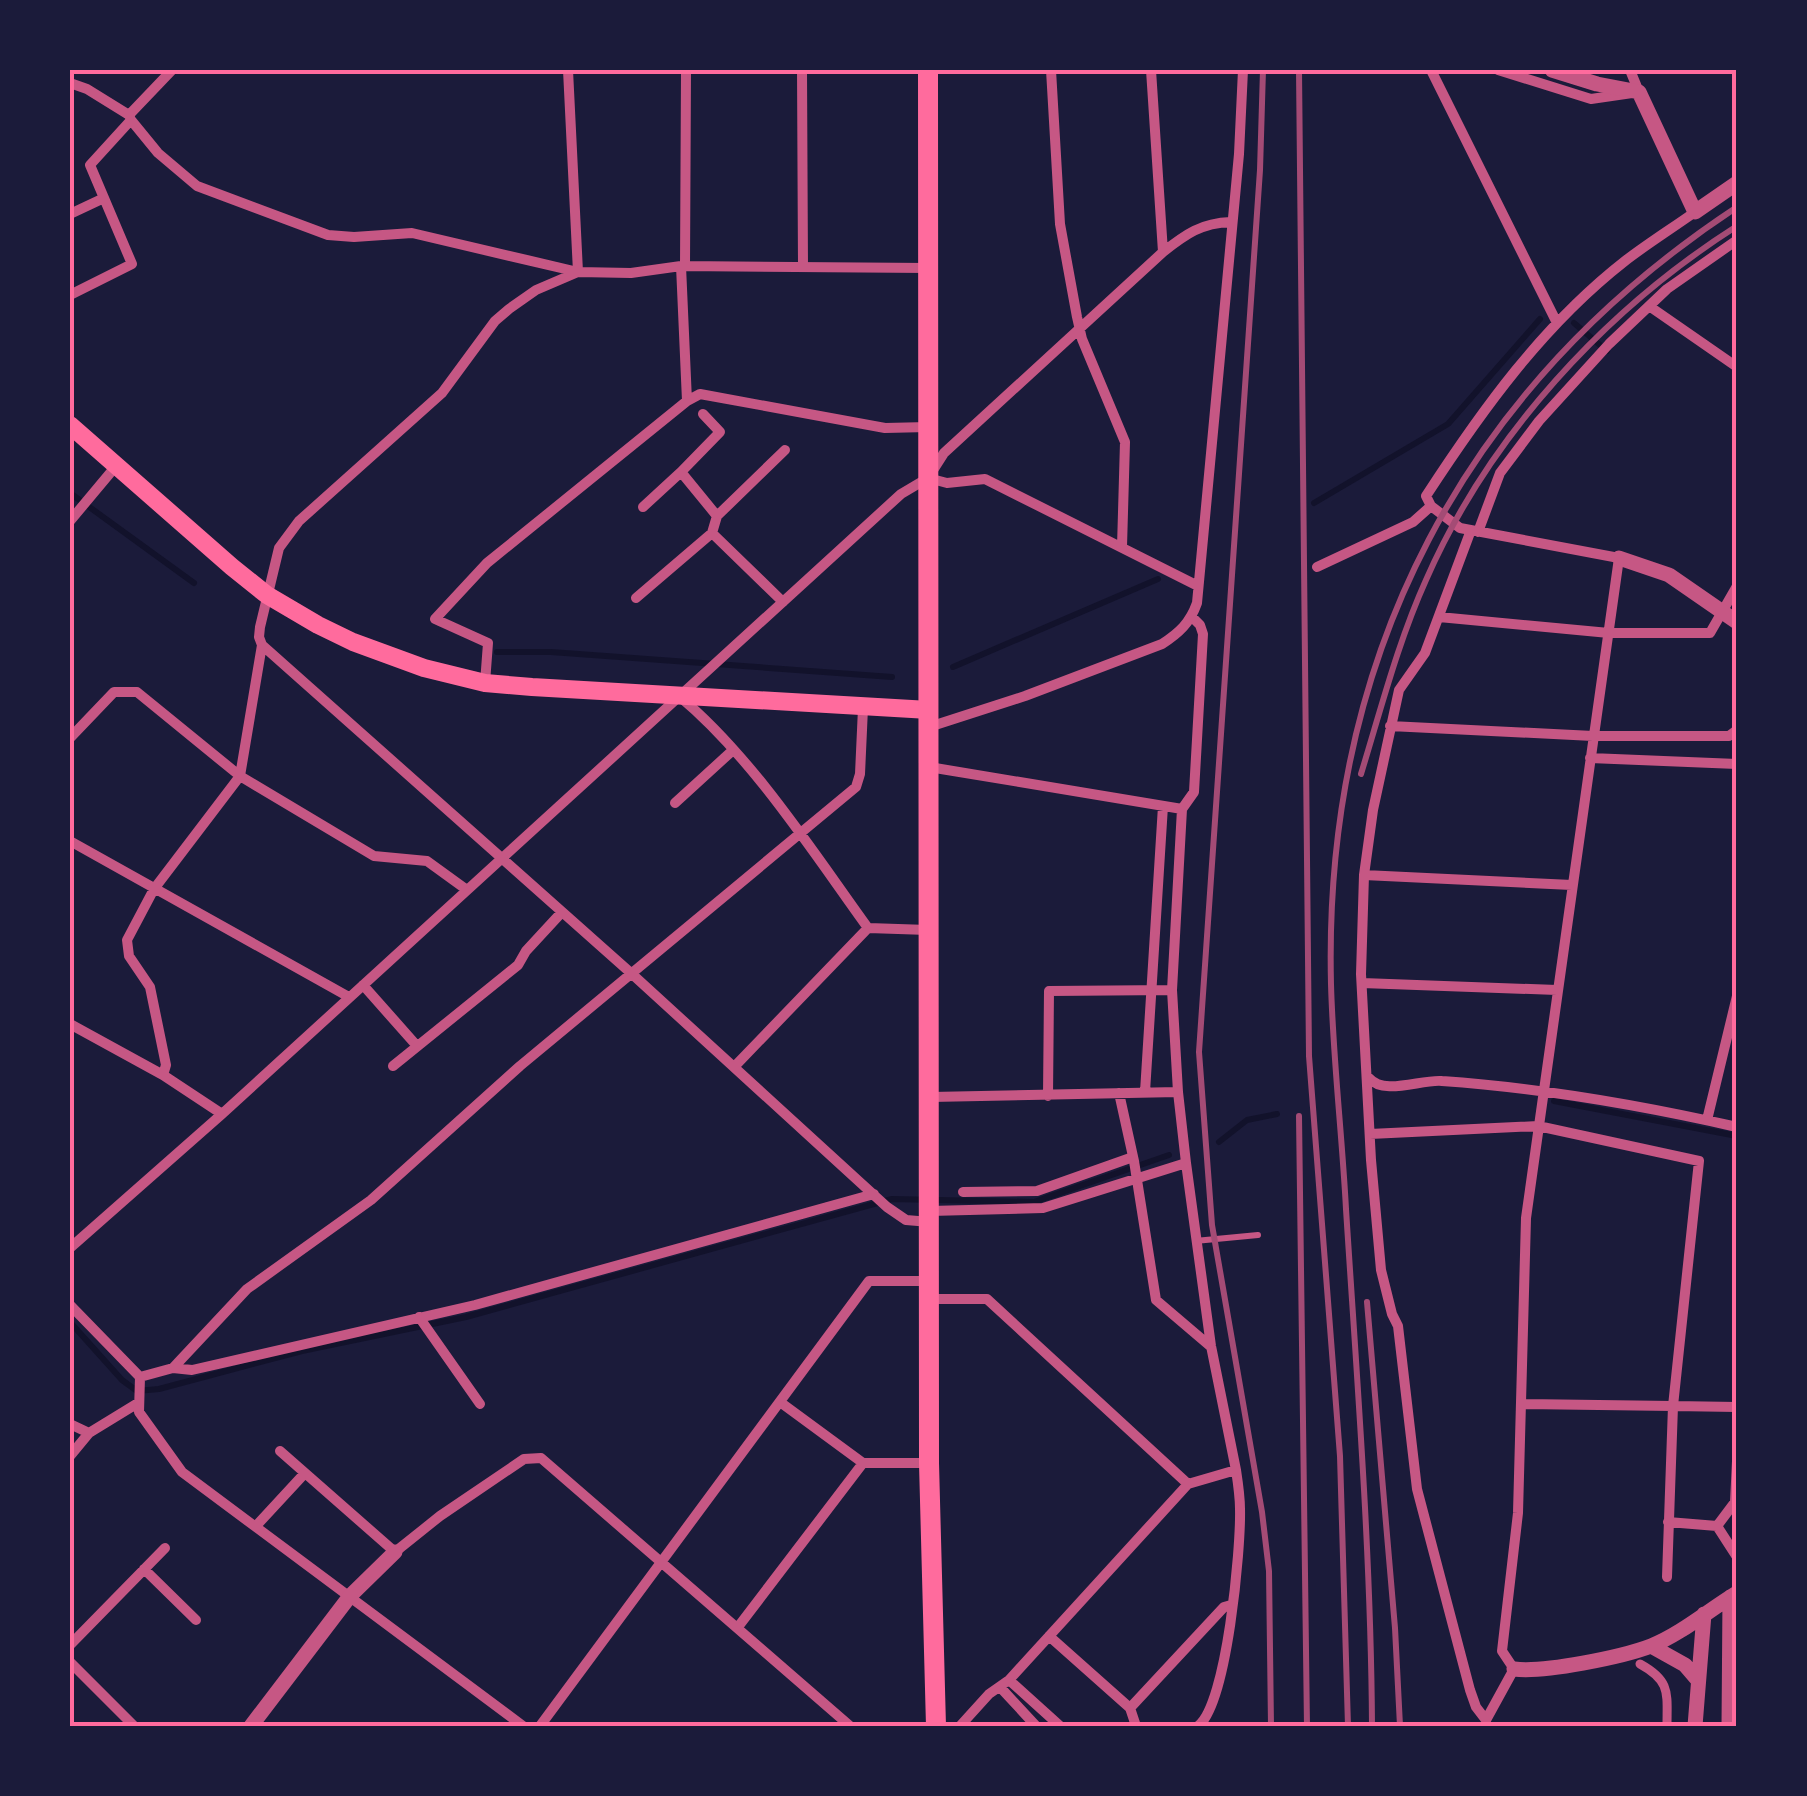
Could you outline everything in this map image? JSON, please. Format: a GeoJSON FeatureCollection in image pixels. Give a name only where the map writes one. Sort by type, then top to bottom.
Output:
{"type":"FeatureCollection","features":[{"type":"Feature","properties":{"kind":"highway"},"geometry":{"type":"LineString","coordinates":[[928,70],[929,1463],[936,1726]]}},
{"type":"Feature","properties":{"kind":"main road"},"geometry":{"type":"LineString","coordinates":[[70,425],[268,595],[353,642],[424,668],[485,683],[863,708],[929,718]]}},
{"type":"Feature","properties":{"kind":"street"},"geometry":{"type":"LineString","coordinates":[[70,295],[132,264],[90,166],[172,70]]}},
{"type":"Feature","properties":{"kind":"street"},"geometry":{"type":"LineString","coordinates":[[568,70],[578,272]]}},
{"type":"Feature","properties":{"kind":"street"},"geometry":{"type":"LineString","coordinates":[[686,70],[683,266],[688,401]]}},
{"type":"Feature","properties":{"kind":"street"},"geometry":{"type":"LineString","coordinates":[[802,70],[803,266]]}},
{"type":"Feature","properties":{"kind":"street"},"geometry":{"type":"LineString","coordinates":[[1050,70],[1060,224],[1080,330],[1125,442],[1122,547]]}},
{"type":"Feature","properties":{"kind":"street"},"geometry":{"type":"LineString","coordinates":[[1150,70],[1163,252]]}},
{"type":"Feature","properties":{"kind":"street"},"geometry":{"type":"LineString","coordinates":[[929,718],[1025,696],[1162,644],[1192,618],[1239,154],[1243,70]]}},
{"type":"Feature","properties":{"kind":"street"},"geometry":{"type":"LineString","coordinates":[[1431,70],[1557,323]]}},
{"type":"Feature","properties":{"kind":"street"},"geometry":{"type":"LineString","coordinates":[[1498,70],[1591,99],[1640,92]]}},
{"type":"Feature","properties":{"kind":"street"},"geometry":{"type":"LineString","coordinates":[[1552,70],[1640,92]]}},
{"type":"Feature","properties":{"kind":"street"},"geometry":{"type":"LineString","coordinates":[[1630,70],[1694,212]]}},
{"type":"Feature","properties":{"kind":"street"},"geometry":{"type":"LineString","coordinates":[[70,82],[130,118],[158,153],[197,186],[328,235],[427,236],[578,272],[631,272],[683,266],[929,268]]}},
{"type":"Feature","properties":{"kind":"street"},"geometry":{"type":"LineString","coordinates":[[1731,617],[1670,575],[1619,558],[1460,528],[1430,506],[1426,496],[1465,435],[1557,323],[1624,262],[1737,183]]}},
{"type":"Feature","properties":{"kind":"street"},"geometry":{"type":"LineString","coordinates":[[70,214],[104,198]]}},
{"type":"Feature","properties":{"kind":"street"},"geometry":{"type":"LineString","coordinates":[[70,1248],[901,494],[928,478],[944,453],[1163,252],[1189,231],[1209,223],[1230,222]]}},
{"type":"Feature","properties":{"kind":"street"},"geometry":{"type":"LineString","coordinates":[[1485,1723],[1470,1690],[1417,1489],[1398,1326],[1381,1270],[1362,983],[1364,875],[1373,810],[1399,690],[1426,654],[1460,558],[1500,473],[1539,421],[1605,348],[1667,289],[1737,240]]}},
{"type":"Feature","properties":{"kind":"street"},"geometry":{"type":"LineString","coordinates":[[163,1075],[166,1065],[150,988],[129,956],[127,940],[154,889],[240,776],[262,645],[259,636],[278,548],[299,520],[442,393],[509,309],[536,290],[578,272]]}},
{"type":"Feature","properties":{"kind":"street"},"geometry":{"type":"LineString","coordinates":[[1649,306],[1737,368]]}},
{"type":"Feature","properties":{"kind":"street"},"geometry":{"type":"LineString","coordinates":[[485,683],[488,643],[435,619],[487,562],[700,394],[886,428],[928,427]]}},
{"type":"Feature","properties":{"kind":"street"},"geometry":{"type":"LineString","coordinates":[[644,506],[720,432],[703,414]]}},
{"type":"Feature","properties":{"kind":"street"},"geometry":{"type":"LineString","coordinates":[[636,598],[712,533],[717,516],[785,450]]}},
{"type":"Feature","properties":{"kind":"street"},"geometry":{"type":"LineString","coordinates":[[70,521],[116,466]]}},
{"type":"Feature","properties":{"kind":"street"},"geometry":{"type":"LineString","coordinates":[[681,472],[717,516]]}},
{"type":"Feature","properties":{"kind":"street"},"geometry":{"type":"LineString","coordinates":[[928,478],[947,483],[985,479],[1198,586]]}},
{"type":"Feature","properties":{"kind":"street"},"geometry":{"type":"LineString","coordinates":[[1317,566],[1412,522],[1430,506]]}},
{"type":"Feature","properties":{"kind":"street"},"geometry":{"type":"LineString","coordinates":[[712,533],[783,602]]}},
{"type":"Feature","properties":{"kind":"street"},"geometry":{"type":"LineString","coordinates":[[1445,568],[1460,558]]}},
{"type":"Feature","properties":{"kind":"street"},"geometry":{"type":"LineString","coordinates":[[1619,558],[1526,1218],[1518,1513],[1502,1651],[1514,1669],[1532,1671],[1650,1646],[1734,1596]]}},
{"type":"Feature","properties":{"kind":"street"},"geometry":{"type":"LineString","coordinates":[[1439,617],[1609,633],[1710,632],[1731,617],[1737,586]]}},
{"type":"Feature","properties":{"kind":"street"},"geometry":{"type":"LineString","coordinates":[[1192,618],[1200,625],[1202,634],[1194,792],[1182,810],[1172,990],[1178,1092],[1195,1241],[1240,1508],[1222,1676],[1212,1708],[1198,1726]]}},
{"type":"Feature","properties":{"kind":"street"},"geometry":{"type":"LineString","coordinates":[[262,645],[906,1220],[930,1208],[1043,1208],[1135,1166]]}},
{"type":"Feature","properties":{"kind":"street"},"geometry":{"type":"LineString","coordinates":[[70,738],[114,692],[137,692],[240,776],[374,856],[427,862],[467,890]]}},
{"type":"Feature","properties":{"kind":"street"},"geometry":{"type":"LineString","coordinates":[[679,696],[705,718],[732,751],[868,928]]}},
{"type":"Feature","properties":{"kind":"street"},"geometry":{"type":"LineString","coordinates":[[174,1368],[247,1289],[371,1200],[520,1066],[856,786],[863,708]]}},
{"type":"Feature","properties":{"kind":"street"},"geometry":{"type":"LineString","coordinates":[[70,719],[82,725]]}},
{"type":"Feature","properties":{"kind":"street"},"geometry":{"type":"LineString","coordinates":[[1390,726],[1593,736],[1729,736],[1737,730]]}},
{"type":"Feature","properties":{"kind":"street"},"geometry":{"type":"LineString","coordinates":[[675,802],[732,751]]}},
{"type":"Feature","properties":{"kind":"street"},"geometry":{"type":"LineString","coordinates":[[1590,758],[1737,764]]}},
{"type":"Feature","properties":{"kind":"street"},"geometry":{"type":"LineString","coordinates":[[929,767],[1182,810]]}},
{"type":"Feature","properties":{"kind":"street"},"geometry":{"type":"LineString","coordinates":[[1145,1092],[1163,806]]}},
{"type":"Feature","properties":{"kind":"street"},"geometry":{"type":"LineString","coordinates":[[70,841],[349,997]]}},
{"type":"Feature","properties":{"kind":"street"},"geometry":{"type":"LineString","coordinates":[[1364,875],[1572,886]]}},
{"type":"Feature","properties":{"kind":"street"},"geometry":{"type":"LineString","coordinates":[[393,1066],[518,965],[526,950],[562,912]]}},
{"type":"Feature","properties":{"kind":"street"},"geometry":{"type":"LineString","coordinates":[[734,1066],[868,928],[928,930]]}},
{"type":"Feature","properties":{"kind":"street"},"geometry":{"type":"LineString","coordinates":[[1362,983],[1557,990]]}},
{"type":"Feature","properties":{"kind":"street"},"geometry":{"type":"LineString","coordinates":[[363,986],[417,1046]]}},
{"type":"Feature","properties":{"kind":"street"},"geometry":{"type":"LineString","coordinates":[[1048,1096],[1048,990],[1172,990]]}},
{"type":"Feature","properties":{"kind":"street"},"geometry":{"type":"LineString","coordinates":[[1707,1120],[1737,996]]}},
{"type":"Feature","properties":{"kind":"street"},"geometry":{"type":"LineString","coordinates":[[70,1024],[163,1075],[222,1114]]}},
{"type":"Feature","properties":{"kind":"street"},"geometry":{"type":"LineString","coordinates":[[1369,1078],[1386,1087],[1426,1080],[1543,1088],[1737,1127]]}},
{"type":"Feature","properties":{"kind":"street"},"geometry":{"type":"LineString","coordinates":[[930,1096],[1178,1092]]}},
{"type":"Feature","properties":{"kind":"street"},"geometry":{"type":"LineString","coordinates":[[1119,1093],[1156,1300],[1211,1346]]}},
{"type":"Feature","properties":{"kind":"street"},"geometry":{"type":"LineString","coordinates":[[1370,1134],[1538,1126],[1699,1161],[1673,1406],[1667,1577]]}},
{"type":"Feature","properties":{"kind":"street"},"geometry":{"type":"LineString","coordinates":[[963,1192],[1037,1191],[1135,1166],[1186,1162]]}},
{"type":"Feature","properties":{"kind":"street"},"geometry":{"type":"LineString","coordinates":[[140,1379],[174,1368],[192,1370],[423,1322],[655,1262],[875,1196]]}},
{"type":"Feature","properties":{"kind":"street"},"geometry":{"type":"LineString","coordinates":[[540,1726],[869,1281],[987,1300],[1188,1484]]}},
{"type":"Feature","properties":{"kind":"street"},"geometry":{"type":"LineString","coordinates":[[70,1305],[140,1379],[139,1412],[182,1472],[523,1726]]}},
{"type":"Feature","properties":{"kind":"street"},"geometry":{"type":"LineString","coordinates":[[423,1322],[480,1404]]}},
{"type":"Feature","properties":{"kind":"street"},"geometry":{"type":"LineString","coordinates":[[70,1456],[89,1434],[138,1400]]}},
{"type":"Feature","properties":{"kind":"street"},"geometry":{"type":"LineString","coordinates":[[780,1402],[862,1463],[929,1463]]}},
{"type":"Feature","properties":{"kind":"street"},"geometry":{"type":"LineString","coordinates":[[1521,1404],[1737,1407]]}},
{"type":"Feature","properties":{"kind":"street"},"geometry":{"type":"LineString","coordinates":[[70,1424],[89,1434]]}},
{"type":"Feature","properties":{"kind":"street"},"geometry":{"type":"LineString","coordinates":[[280,1451],[395,1552]]}},
{"type":"Feature","properties":{"kind":"street"},"geometry":{"type":"LineString","coordinates":[[250,1726],[350,1596],[395,1552],[440,1516],[524,1459],[534,1457],[548,1462],[738,1627],[837,1721],[850,1726]]}},
{"type":"Feature","properties":{"kind":"street"},"geometry":{"type":"LineString","coordinates":[[1717,1526],[1735,1502],[1737,1461]]}},
{"type":"Feature","properties":{"kind":"street"},"geometry":{"type":"LineString","coordinates":[[738,1627],[862,1463]]}},
{"type":"Feature","properties":{"kind":"street"},"geometry":{"type":"LineString","coordinates":[[960,1726],[989,1694],[1004,1684],[1188,1484],[1236,1470]]}},
{"type":"Feature","properties":{"kind":"street"},"geometry":{"type":"LineString","coordinates":[[256,1526],[306,1473]]}},
{"type":"Feature","properties":{"kind":"street"},"geometry":{"type":"LineString","coordinates":[[1668,1522],[1717,1526]]}},
{"type":"Feature","properties":{"kind":"street"},"geometry":{"type":"LineString","coordinates":[[1717,1526],[1737,1557]]}},
{"type":"Feature","properties":{"kind":"street"},"geometry":{"type":"LineString","coordinates":[[70,1645],[165,1548]]}},
{"type":"Feature","properties":{"kind":"street"},"geometry":{"type":"LineString","coordinates":[[144,1569],[196,1620]]}},
{"type":"Feature","properties":{"kind":"street"},"geometry":{"type":"LineString","coordinates":[[1729,1726],[1734,1596]]}},
{"type":"Feature","properties":{"kind":"street"},"geometry":{"type":"LineString","coordinates":[[1130,1708],[1224,1607],[1231,1605]]}},
{"type":"Feature","properties":{"kind":"street"},"geometry":{"type":"LineString","coordinates":[[1695,1726],[1704,1614]]}},
{"type":"Feature","properties":{"kind":"street"},"geometry":{"type":"LineString","coordinates":[[1049,1636],[1130,1708],[1136,1726]]}},
{"type":"Feature","properties":{"kind":"street"},"geometry":{"type":"LineString","coordinates":[[1650,1646],[1685,1665],[1697,1679]]}},
{"type":"Feature","properties":{"kind":"street"},"geometry":{"type":"LineString","coordinates":[[70,1662],[134,1726]]}},
{"type":"Feature","properties":{"kind":"street"},"geometry":{"type":"LineString","coordinates":[[1640,1664],[1654,1672],[1666,1687],[1667,1726]]}},
{"type":"Feature","properties":{"kind":"street"},"geometry":{"type":"LineString","coordinates":[[1485,1723],[1514,1669]]}},
{"type":"Feature","properties":{"kind":"street"},"geometry":{"type":"LineString","coordinates":[[1004,1684],[1036,1726]]}},
{"type":"Feature","properties":{"kind":"street"},"geometry":{"type":"LineString","coordinates":[[1004,1684],[1060,1726]]}},
{"type":"Feature","properties":{"kind":"lane"},"geometry":{"type":"LineString","coordinates":[[1195,1241],[1258,1235]]}},
{"type":"Feature","properties":{"kind":"waterway"},"geometry":{"type":"LineString","coordinates":[[1314,503],[1448,424],[1540,319]]}},
{"type":"Feature","properties":{"kind":"waterway"},"geometry":{"type":"LineString","coordinates":[[1574,323],[1607,351]]}},
{"type":"Feature","properties":{"kind":"waterway"},"geometry":{"type":"LineString","coordinates":[[70,493],[194,583]]}},
{"type":"Feature","properties":{"kind":"waterway"},"geometry":{"type":"LineString","coordinates":[[953,667],[1158,579]]}},
{"type":"Feature","properties":{"kind":"waterway"},"geometry":{"type":"LineString","coordinates":[[497,652],[551,652],[892,677]]}},
{"type":"Feature","properties":{"kind":"waterway"},"geometry":{"type":"LineString","coordinates":[[1554,1101],[1737,1136]]}},
{"type":"Feature","properties":{"kind":"waterway"},"geometry":{"type":"LineString","coordinates":[[1219,1142],[1247,1120],[1277,1114]]}},
{"type":"Feature","properties":{"kind":"waterway"},"geometry":{"type":"LineString","coordinates":[[70,1322],[122,1380],[137,1391],[159,1389],[302,1351],[466,1317],[892,1199],[1034,1202],[1169,1155]]}},
{"type":"Feature","properties":{"kind":"railway"},"geometry":{"type":"LineString","coordinates":[[1263,70],[1260,170],[1199,1052],[1212,1225],[1269,1571],[1271,1726]]}},
{"type":"Feature","properties":{"kind":"railway"},"geometry":{"type":"LineString","coordinates":[[1299,70],[1309,1056],[1340,1456],[1348,1726]]}},
{"type":"Feature","properties":{"kind":"railway"},"geometry":{"type":"LineString","coordinates":[[1372,1726],[1363,1467],[1331,984],[1335,864],[1353,750],[1384,641],[1429,540],[1486,445],[1557,358],[1641,279],[1737,207]]}},
{"type":"Feature","properties":{"kind":"railway"},"geometry":{"type":"LineString","coordinates":[[1361,774],[1416,603],[1452,527],[1483,476],[1517,427],[1597,337],[1688,259],[1737,226]]}},
{"type":"Feature","properties":{"kind":"railway"},"geometry":{"type":"LineString","coordinates":[[1299,1116],[1307,1726]]}},
{"type":"Feature","properties":{"kind":"railway"},"geometry":{"type":"LineString","coordinates":[[1367,1302],[1400,1726]]}}]}
